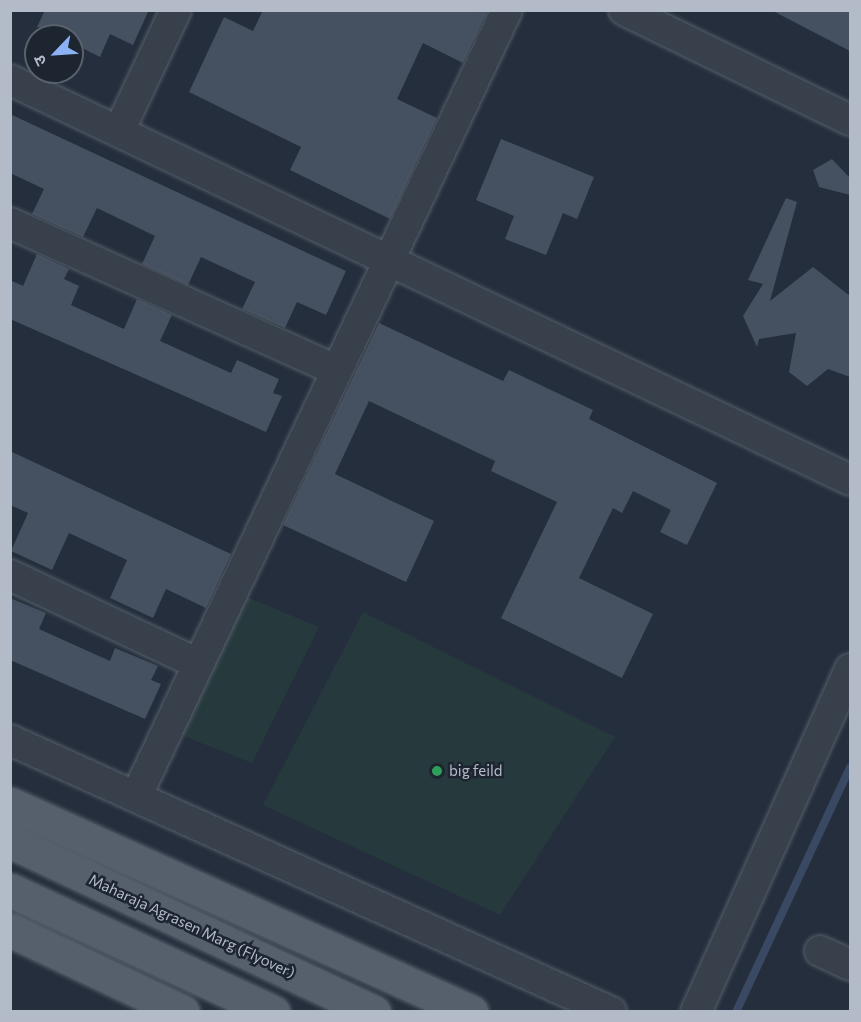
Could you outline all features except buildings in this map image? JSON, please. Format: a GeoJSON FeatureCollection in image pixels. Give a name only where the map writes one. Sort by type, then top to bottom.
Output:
{"type":"FeatureCollection","features":[{"type":"Feature","properties":{"kind":"main road"},"geometry":{"type":"LineString","coordinates":[[10,804],[471,1011]]}},
{"type":"Feature","properties":{"kind":"main road","name":"Maharaja Agrasen Marg (Flyover)"},"geometry":{"type":"LineString","coordinates":[[10,841],[374,1011]]}},
{"type":"Feature","properties":{"kind":"main road"},"geometry":{"type":"LineString","coordinates":[[10,890],[273,1011]]}},
{"type":"Feature","properties":{"kind":"main road"},"geometry":{"type":"LineString","coordinates":[[10,930],[183,1011]]}},
{"type":"Feature","properties":{"kind":"street"},"geometry":{"type":"LineString","coordinates":[[119,131],[176,10]]}},
{"type":"Feature","properties":{"kind":"street"},"geometry":{"type":"LineString","coordinates":[[136,797],[387,258],[507,10]]}},
{"type":"Feature","properties":{"kind":"street"},"geometry":{"type":"LineString","coordinates":[[624,10],[850,120]]}},
{"type":"Feature","properties":{"kind":"street"},"geometry":{"type":"LineString","coordinates":[[10,80],[850,480]]}},
{"type":"Feature","properties":{"kind":"street"},"geometry":{"type":"LineString","coordinates":[[10,224],[335,370]]}},
{"type":"Feature","properties":{"kind":"street"},"geometry":{"type":"LineString","coordinates":[[10,575],[198,664]]}},
{"type":"Feature","properties":{"kind":"street"},"geometry":{"type":"LineString","coordinates":[[696,1011],[850,669]]}},
{"type":"Feature","properties":{"kind":"street"},"geometry":{"type":"LineString","coordinates":[[10,740],[611,1011]]}},
{"type":"Feature","properties":{"kind":"street"},"geometry":{"type":"LineString","coordinates":[[820,951],[850,965]]}},
{"type":"Feature","properties":{"kind":"green space"},"geometry":{"type":"Polygon","coordinates":[[[247,597],[319,627],[252,763],[181,735],[247,597]]]}},
{"type":"Feature","properties":{"kind":"green space","name":"big feild"},"geometry":{"type":"Polygon","coordinates":[[[363,612],[615,737],[500,915],[263,805],[363,612]]]}},
{"type":"Feature","properties":{"kind":"waterway"},"geometry":{"type":"LineString","coordinates":[[736,1012],[850,767]]}},
{"type":"Feature","properties":{"kind":"place","name":"big feild"},"geometry":{"type":"Point","coordinates":[437,771]}}]}
